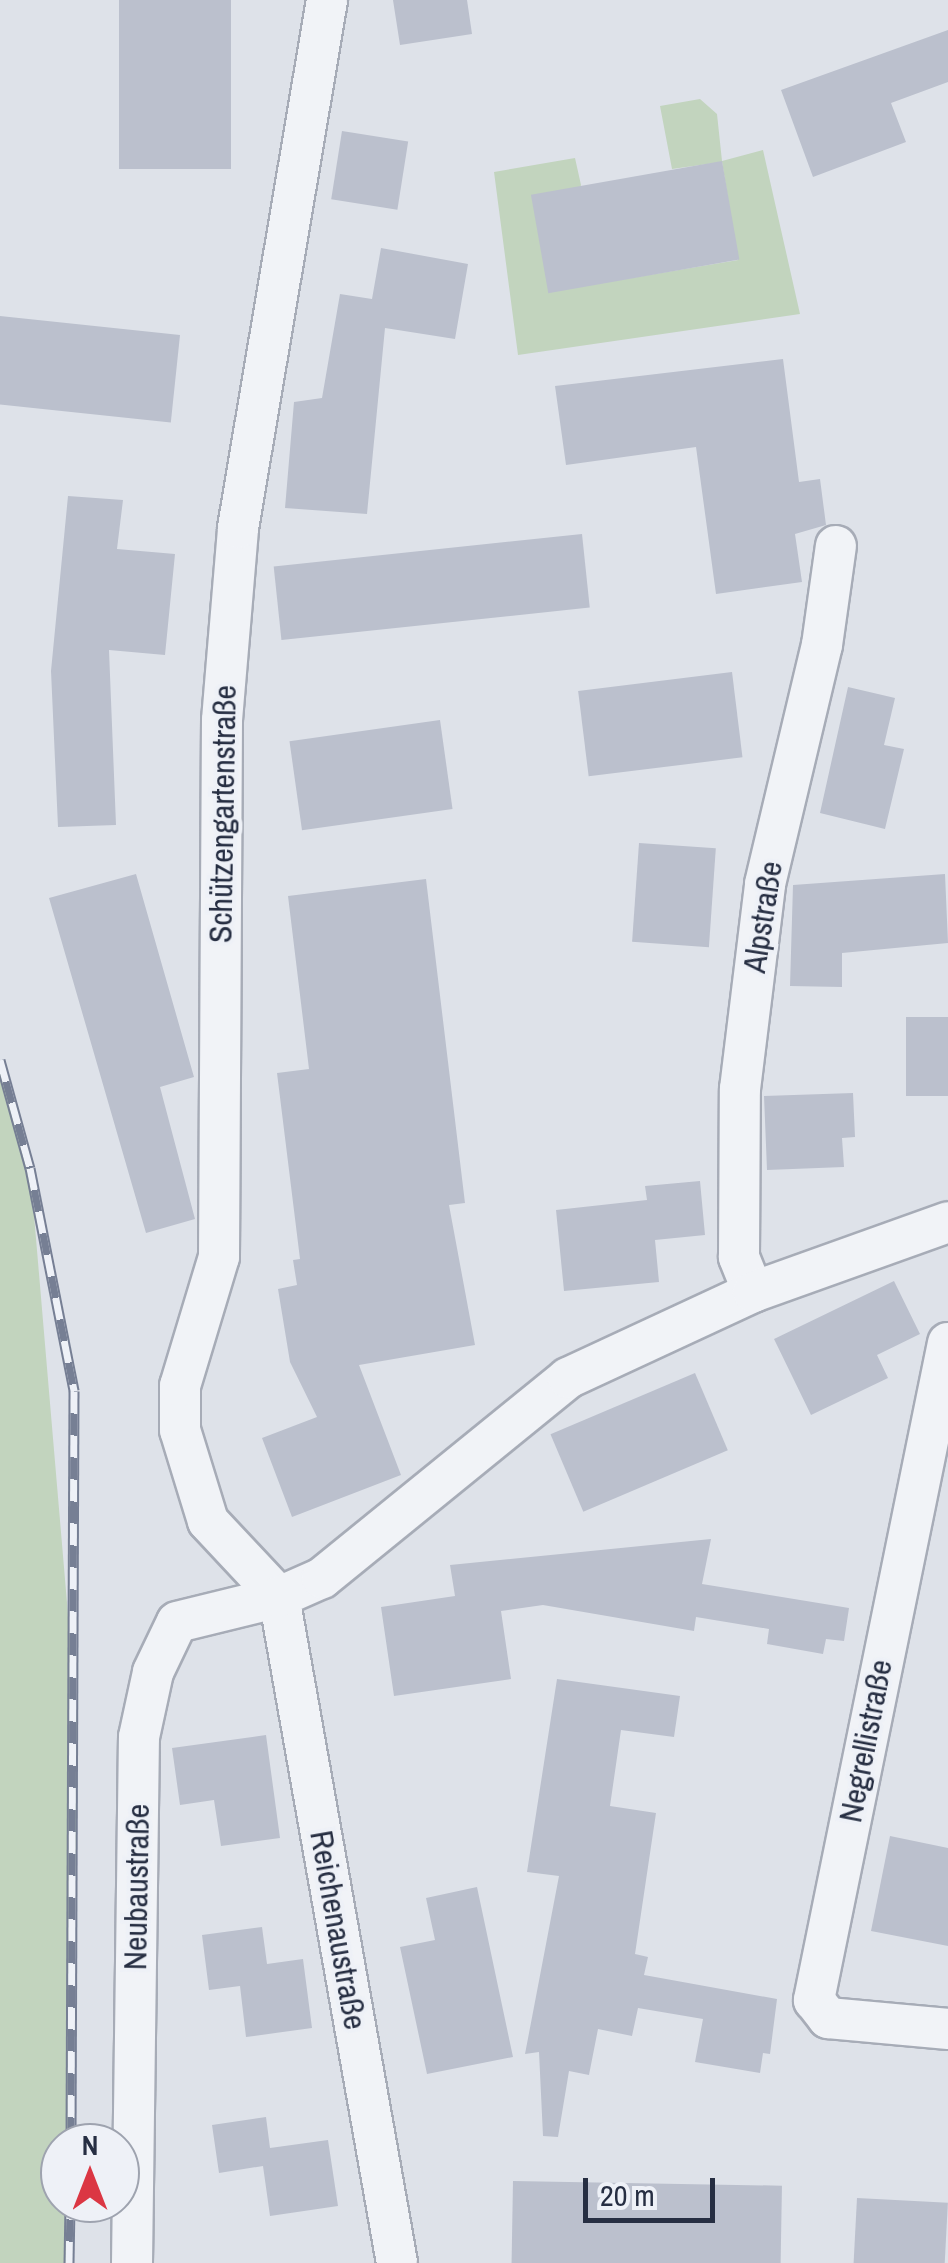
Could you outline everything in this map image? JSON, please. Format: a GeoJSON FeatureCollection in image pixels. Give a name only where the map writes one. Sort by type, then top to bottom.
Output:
{"type":"FeatureCollection","features":[{"type":"Feature","properties":{"kind":"street","name":"Schützengartenstraße"},"geometry":{"type":"LineString","coordinates":[[278,1598],[208,1520],[180,1430],[180,1386],[219,1257],[222,720],[238,528],[328,0]]}},
{"type":"Feature","properties":{"kind":"street","name":"Alpstraße"},"geometry":{"type":"LineString","coordinates":[[753,1292],[738,1257],[740,1089],[766,884],[822,645],[836,546]]}},
{"type":"Feature","properties":{"kind":"street"},"geometry":{"type":"LineString","coordinates":[[278,1598],[322,1578],[568,1378],[753,1292],[948,1222]]}},
{"type":"Feature","properties":{"kind":"street","name":"Negrellistraße"},"geometry":{"type":"LineString","coordinates":[[948,1343],[814,2000],[828,2018],[948,2028]]}},
{"type":"Feature","properties":{"kind":"street","name":"Neubaustraße"},"geometry":{"type":"LineString","coordinates":[[132,2263],[139,1737],[153,1672],[177,1622],[278,1598]]}},
{"type":"Feature","properties":{"kind":"street","name":"Reichenaustraße"},"geometry":{"type":"LineString","coordinates":[[278,1598],[397,2263]]}},
{"type":"Feature","properties":{"kind":"green space"},"geometry":{"type":"Polygon","coordinates":[[[700,99],[717,114],[722,161],[763,150],[800,314],[518,355],[494,172],[575,158],[581,185],[548,292],[738,260],[722,162],[672,169],[660,106],[700,99]]]}},
{"type":"Feature","properties":{"kind":"green space"},"geometry":{"type":"Polygon","coordinates":[[[0,1060],[30,1168],[78,1732],[70,2123],[40,2123],[40,2223],[65,2223],[68,2263],[0,2263],[0,1060]]]}},
{"type":"Feature","properties":{"kind":"building"},"geometry":{"type":"Polygon","coordinates":[[[119,0],[231,0],[231,169],[119,169],[119,0]]]}},
{"type":"Feature","properties":{"kind":"building"},"geometry":{"type":"Polygon","coordinates":[[[393,0],[467,0],[472,34],[400,45],[393,0]]]}},
{"type":"Feature","properties":{"kind":"building"},"geometry":{"type":"Polygon","coordinates":[[[948,30],[948,82],[891,103],[906,142],[813,177],[781,90],[948,30]]]}},
{"type":"Feature","properties":{"kind":"building"},"geometry":{"type":"Polygon","coordinates":[[[342,131],[408,141],[397,210],[331,199],[342,131]]]}},
{"type":"Feature","properties":{"kind":"building"},"geometry":{"type":"Polygon","coordinates":[[[722,161],[739,259],[548,293],[531,195],[722,161]]]}},
{"type":"Feature","properties":{"kind":"building"},"geometry":{"type":"Polygon","coordinates":[[[381,248],[468,264],[455,339],[385,328],[367,514],[285,508],[294,402],[322,398],[340,294],[372,299],[381,248]]]}},
{"type":"Feature","properties":{"kind":"building"},"geometry":{"type":"Polygon","coordinates":[[[0,316],[180,335],[171,422],[0,404],[0,316]]]}},
{"type":"Feature","properties":{"kind":"building"},"geometry":{"type":"Polygon","coordinates":[[[783,359],[799,482],[820,479],[826,525],[795,534],[802,582],[716,594],[696,447],[566,465],[555,386],[783,359]]]}},
{"type":"Feature","properties":{"kind":"building"},"geometry":{"type":"Polygon","coordinates":[[[68,496],[123,500],[117,549],[175,554],[165,655],[109,650],[116,825],[58,827],[51,671],[68,496]]]}},
{"type":"Feature","properties":{"kind":"building"},"geometry":{"type":"Polygon","coordinates":[[[582,534],[590,608],[281,640],[274,566],[582,534]]]}},
{"type":"Feature","properties":{"kind":"building"},"geometry":{"type":"Polygon","coordinates":[[[732,672],[742,757],[589,776],[578,691],[732,672]]]}},
{"type":"Feature","properties":{"kind":"building"},"geometry":{"type":"Polygon","coordinates":[[[848,687],[895,698],[884,745],[904,749],[885,829],[820,813],[848,687]]]}},
{"type":"Feature","properties":{"kind":"building"},"geometry":{"type":"Polygon","coordinates":[[[440,720],[453,809],[302,830],[289,741],[440,720]]]}},
{"type":"Feature","properties":{"kind":"building"},"geometry":{"type":"Polygon","coordinates":[[[639,843],[716,848],[709,947],[632,942],[639,843]]]}},
{"type":"Feature","properties":{"kind":"building"},"geometry":{"type":"Polygon","coordinates":[[[136,874],[194,1077],[160,1087],[195,1219],[146,1233],[49,898],[136,874]]]}},
{"type":"Feature","properties":{"kind":"building"},"geometry":{"type":"Polygon","coordinates":[[[945,874],[948,943],[842,953],[842,987],[790,986],[793,885],[945,874]]]}},
{"type":"Feature","properties":{"kind":"building"},"geometry":{"type":"Polygon","coordinates":[[[426,879],[465,1203],[449,1205],[475,1345],[359,1365],[401,1475],[292,1517],[262,1438],[317,1417],[290,1362],[278,1289],[297,1285],[293,1260],[300,1259],[277,1073],[309,1069],[288,896],[426,879]]]}},
{"type":"Feature","properties":{"kind":"building"},"geometry":{"type":"Polygon","coordinates":[[[906,1017],[948,1017],[948,1096],[906,1096],[906,1017]]]}},
{"type":"Feature","properties":{"kind":"building"},"geometry":{"type":"Polygon","coordinates":[[[853,1093],[855,1137],[842,1138],[844,1167],[767,1170],[764,1096],[853,1093]]]}},
{"type":"Feature","properties":{"kind":"building"},"geometry":{"type":"Polygon","coordinates":[[[700,1181],[705,1235],[655,1240],[659,1282],[564,1291],[556,1210],[647,1200],[645,1186],[700,1181]]]}},
{"type":"Feature","properties":{"kind":"building"},"geometry":{"type":"Polygon","coordinates":[[[894,1281],[920,1334],[877,1355],[888,1378],[811,1415],[774,1339],[894,1281]]]}},
{"type":"Feature","properties":{"kind":"building"},"geometry":{"type":"Polygon","coordinates":[[[695,1373],[728,1450],[583,1512],[550,1434],[695,1373]]]}},
{"type":"Feature","properties":{"kind":"building"},"geometry":{"type":"Polygon","coordinates":[[[711,1539],[702,1584],[849,1608],[844,1641],[826,1639],[823,1654],[767,1644],[769,1629],[696,1617],[694,1631],[543,1605],[501,1611],[511,1679],[394,1696],[381,1607],[455,1596],[450,1565],[711,1539]]]}},
{"type":"Feature","properties":{"kind":"building"},"geometry":{"type":"Polygon","coordinates":[[[557,1679],[680,1696],[674,1737],[621,1730],[610,1806],[656,1813],[635,1954],[648,1957],[644,1975],[777,1999],[770,2054],[763,2053],[760,2073],[695,2062],[703,2019],[638,2008],[632,2036],[598,2029],[589,2075],[569,2071],[558,2137],[543,2136],[539,2052],[525,2054],[559,1876],[527,1872],[557,1679]]]}},
{"type":"Feature","properties":{"kind":"building"},"geometry":{"type":"Polygon","coordinates":[[[266,1735],[280,1838],[221,1846],[214,1800],[180,1805],[172,1748],[266,1735]]]}},
{"type":"Feature","properties":{"kind":"building"},"geometry":{"type":"Polygon","coordinates":[[[890,1836],[948,1848],[948,1946],[871,1931],[890,1836]]]}},
{"type":"Feature","properties":{"kind":"building"},"geometry":{"type":"Polygon","coordinates":[[[477,1887],[513,2057],[427,2074],[400,1947],[435,1940],[426,1898],[477,1887]]]}},
{"type":"Feature","properties":{"kind":"building"},"geometry":{"type":"Polygon","coordinates":[[[262,1927],[267,1964],[303,1959],[312,2028],[246,2037],[240,1986],[209,1990],[202,1935],[262,1927]]]}},
{"type":"Feature","properties":{"kind":"building"},"geometry":{"type":"Polygon","coordinates":[[[266,2117],[270,2148],[328,2140],[338,2206],[270,2216],[263,2166],[219,2173],[212,2125],[266,2117]]]}},
{"type":"Feature","properties":{"kind":"building"},"geometry":{"type":"Polygon","coordinates":[[[513,2181],[782,2186],[781,2263],[512,2263],[513,2181]]]}},
{"type":"Feature","properties":{"kind":"building"},"geometry":{"type":"Polygon","coordinates":[[[857,2198],[948,2203],[945,2263],[854,2263],[857,2198]]]}},
{"type":"Feature","properties":{"kind":"railway"},"geometry":{"type":"LineString","coordinates":[[0,1060],[30,1168],[74,1391],[71,2123]]}},
{"type":"Feature","properties":{"kind":"railway"},"geometry":{"type":"LineString","coordinates":[[69,2263],[70,2223]]}}]}
